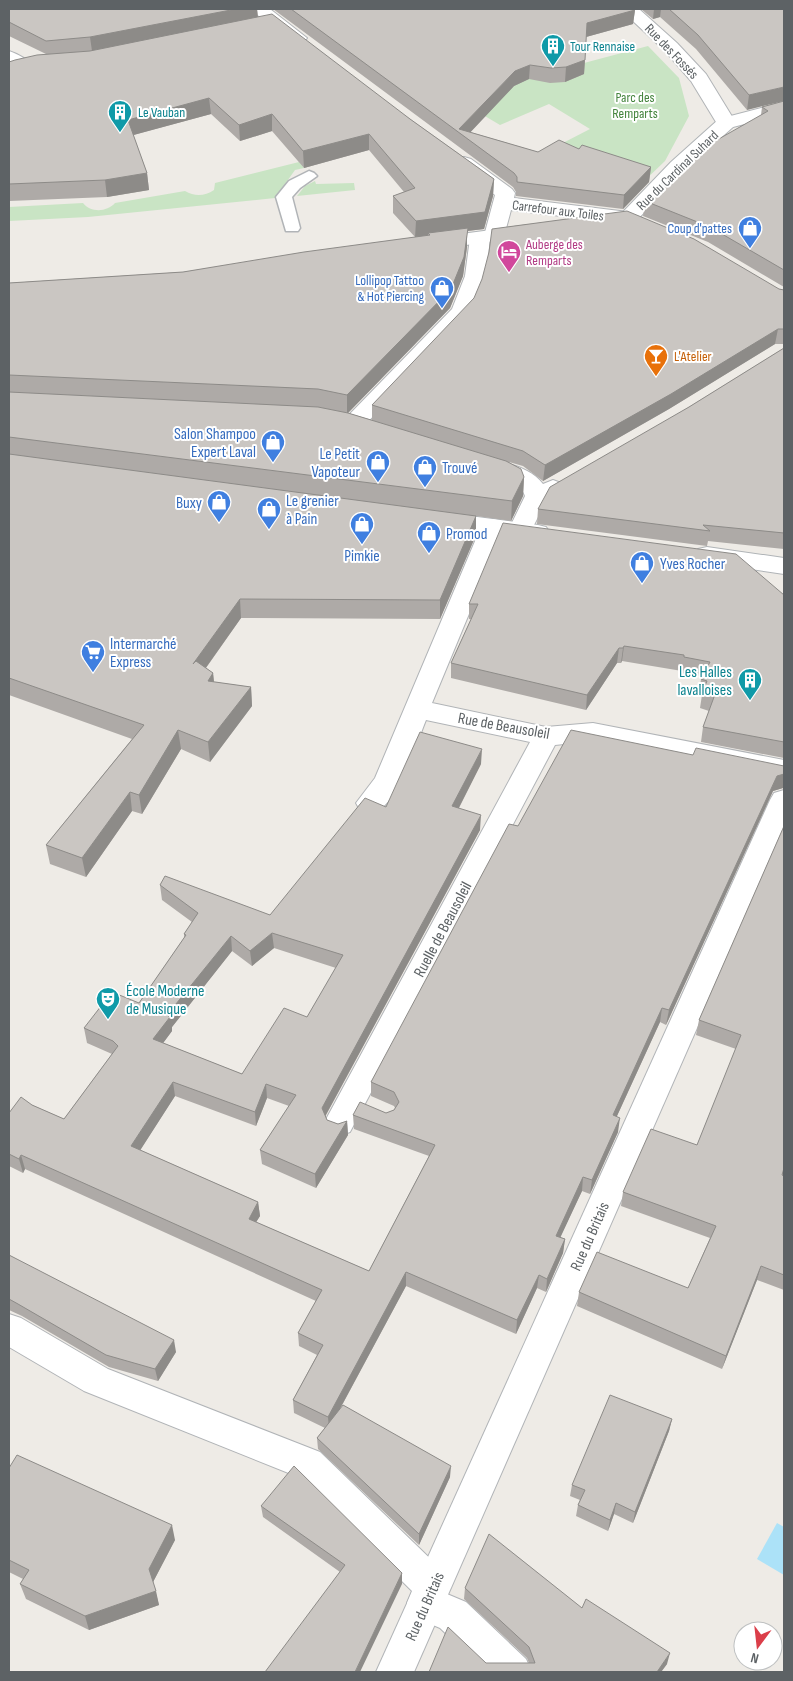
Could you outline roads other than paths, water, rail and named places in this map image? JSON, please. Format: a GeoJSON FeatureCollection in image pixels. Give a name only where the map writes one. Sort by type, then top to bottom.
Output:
{"type":"FeatureCollection","features":[{"type":"Feature","properties":{"kind":"street","name":"Rue des Fossés"},"geometry":{"type":"LineString","coordinates":[[629,9],[671,47],[699,78],[726,123]]}},
{"type":"Feature","properties":{"kind":"street"},"geometry":{"type":"LineString","coordinates":[[259,18],[277,22],[315,52]]}},
{"type":"Feature","properties":{"kind":"street"},"geometry":{"type":"LineString","coordinates":[[13,64],[42,64]]}},
{"type":"Feature","properties":{"kind":"street","name":"Rue du Cardinal Suhard"},"geometry":{"type":"LineString","coordinates":[[637,222],[678,166],[726,123],[784,108]]}},
{"type":"Feature","properties":{"kind":"street"},"geometry":{"type":"LineString","coordinates":[[354,425],[462,312],[472,293],[480,254],[503,203],[505,193],[448,152]]}},
{"type":"Feature","properties":{"kind":"street","name":"Carrefour aux Toiles"},"geometry":{"type":"LineString","coordinates":[[503,203],[637,222]]}},
{"type":"Feature","properties":{"kind":"street","name":"Carrefour aux Toiles"},"geometry":{"type":"LineString","coordinates":[[410,247],[551,229],[637,222]]}},
{"type":"Feature","properties":{"kind":"street"},"geometry":{"type":"LineString","coordinates":[[466,459],[514,473],[531,483],[537,496]]}},
{"type":"Feature","properties":{"kind":"street"},"geometry":{"type":"LineString","coordinates":[[520,531],[537,496],[570,478]]}},
{"type":"Feature","properties":{"kind":"street"},"geometry":{"type":"LineString","coordinates":[[417,518],[556,535]]}},
{"type":"Feature","properties":{"kind":"street"},"geometry":{"type":"LineString","coordinates":[[370,803],[387,783],[493,527]]}},
{"type":"Feature","properties":{"kind":"street"},"geometry":{"type":"LineString","coordinates":[[684,552],[780,568]]}},
{"type":"Feature","properties":{"kind":"street","name":"Rue de Beausoleil"},"geometry":{"type":"LineString","coordinates":[[417,709],[546,736],[593,732],[784,770]]}},
{"type":"Feature","properties":{"kind":"street","name":"Ruelle de Beausoleil"},"geometry":{"type":"LineString","coordinates":[[352,1110],[546,736]]}},
{"type":"Feature","properties":{"kind":"street","name":"Rue du Britais"},"geometry":{"type":"LineString","coordinates":[[395,1672],[784,800]]}},
{"type":"Feature","properties":{"kind":"street"},"geometry":{"type":"LineString","coordinates":[[12,1337],[96,1380],[308,1464],[429,1595],[513,1672]]}},
{"type":"Feature","properties":{"kind":"lane"},"geometry":{"type":"LineString","coordinates":[[292,228],[284,198],[289,188],[296,182],[309,176]]}},
{"type":"Feature","properties":{"kind":"water"},"geometry":{"type":"Polygon","coordinates":[[[777,1523],[784,1527],[784,1575],[757,1559],[777,1523]]]}},
{"type":"Feature","properties":{"kind":"place","name":"Tour Rennaise"},"geometry":{"type":"Point","coordinates":[553,67]}},
{"type":"Feature","properties":{"kind":"place","name":"Le Vauban"},"geometry":{"type":"Point","coordinates":[120,133]}},
{"type":"Feature","properties":{"kind":"place","name":"Coup d'pattes"},"geometry":{"type":"Point","coordinates":[750,249]}},
{"type":"Feature","properties":{"kind":"place","name":"Auberge des Remparts"},"geometry":{"type":"Point","coordinates":[509,273]}},
{"type":"Feature","properties":{"kind":"place","name":"Lollipop Tattoo & Hot Piercing"},"geometry":{"type":"Point","coordinates":[442,309]}},
{"type":"Feature","properties":{"kind":"place","name":"L'Atelier"},"geometry":{"type":"Point","coordinates":[656,377]}},
{"type":"Feature","properties":{"kind":"place","name":"Salon Shampoo Expert Laval"},"geometry":{"type":"Point","coordinates":[273,463]}},
{"type":"Feature","properties":{"kind":"place","name":"Le Petit Vapoteur"},"geometry":{"type":"Point","coordinates":[378,483]}},
{"type":"Feature","properties":{"kind":"place","name":"Trouvé"},"geometry":{"type":"Point","coordinates":[425,488]}},
{"type":"Feature","properties":{"kind":"place","name":"Buxy"},"geometry":{"type":"Point","coordinates":[219,523]}},
{"type":"Feature","properties":{"kind":"place","name":"Le grenier à Pain"},"geometry":{"type":"Point","coordinates":[269,530]}},
{"type":"Feature","properties":{"kind":"place","name":"Pimkie"},"geometry":{"type":"Point","coordinates":[362,545]}},
{"type":"Feature","properties":{"kind":"place","name":"Promod"},"geometry":{"type":"Point","coordinates":[429,554]}},
{"type":"Feature","properties":{"kind":"place","name":"Yves Rocher"},"geometry":{"type":"Point","coordinates":[642,584]}},
{"type":"Feature","properties":{"kind":"place","name":"Intermarché Express"},"geometry":{"type":"Point","coordinates":[93,673]}},
{"type":"Feature","properties":{"kind":"place","name":"Les Halles lavalloises"},"geometry":{"type":"Point","coordinates":[750,701]}},
{"type":"Feature","properties":{"kind":"place","name":"École Moderne de Musique"},"geometry":{"type":"Point","coordinates":[108,1020]}},
{"type":"Feature","properties":{"kind":"park label","name":"Parc des Remparts"},"geometry":{"type":"Point","coordinates":[635,105]}}]}
